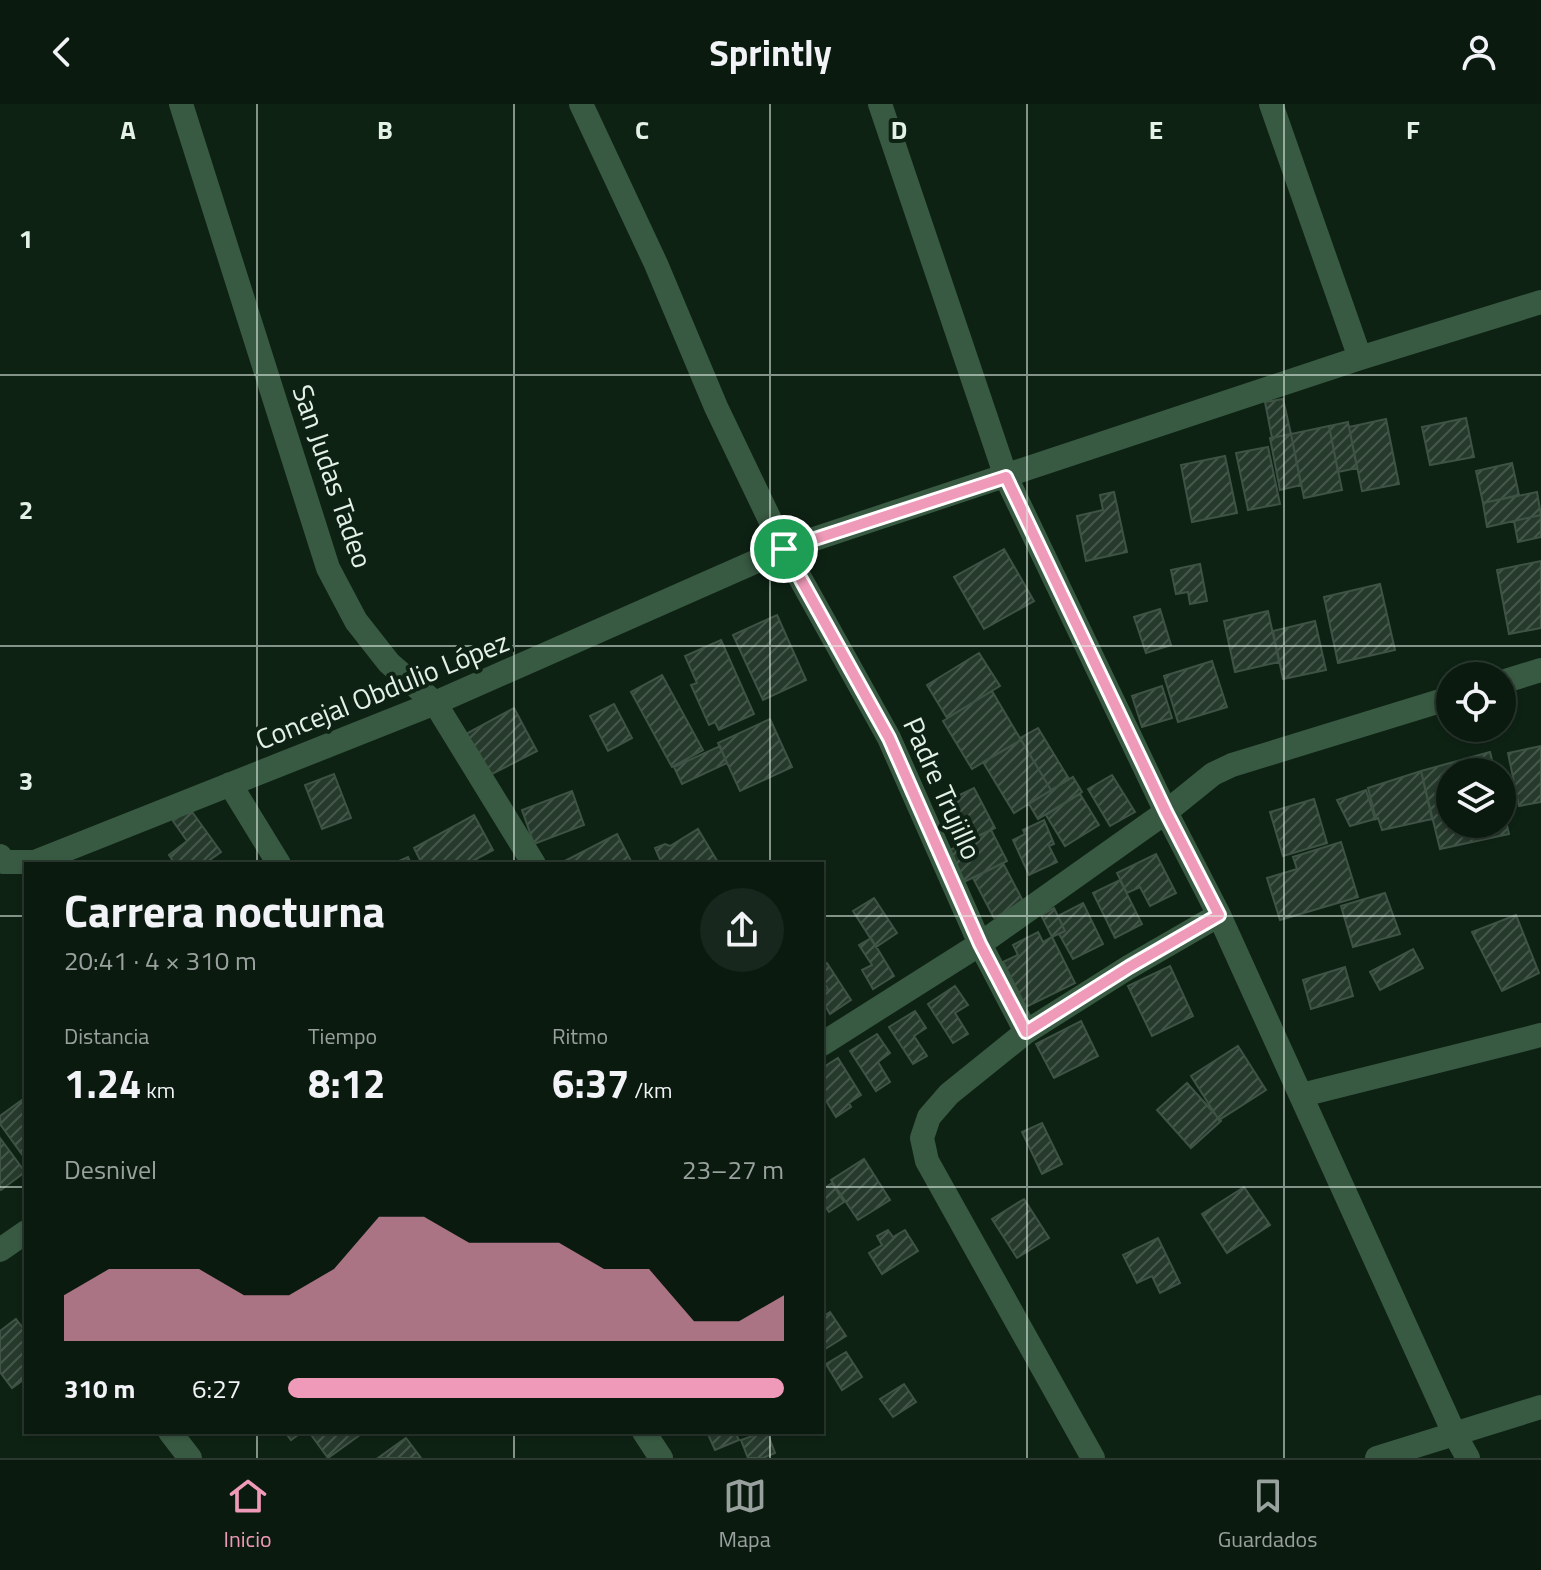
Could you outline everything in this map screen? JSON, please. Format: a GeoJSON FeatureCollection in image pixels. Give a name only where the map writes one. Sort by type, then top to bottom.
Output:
{"type":"FeatureCollection","features":[{"type":"Feature","properties":{"kind":"street","name":"San Judas Tadeo"},"geometry":{"type":"LineString","coordinates":[[181,104],[328,568],[356,621],[389,663],[435,703],[533,862]]}},
{"type":"Feature","properties":{"kind":"street"},"geometry":{"type":"LineString","coordinates":[[880,104],[1006,477],[1166,812],[1219,915],[1468,1458]]}},
{"type":"Feature","properties":{"kind":"street"},"geometry":{"type":"LineString","coordinates":[[1271,104],[1360,358]]}},
{"type":"Feature","properties":{"kind":"street","name":"Padre Trujillo"},"geometry":{"type":"LineString","coordinates":[[584,105],[716,407],[784,549],[889,738],[980,944],[1026,1032]]}},
{"type":"Feature","properties":{"kind":"street","name":"Concejal Obdulio López"},"geometry":{"type":"LineString","coordinates":[[0,856],[4,862],[35,862],[435,703],[784,549],[1360,358],[1541,302]]}},
{"type":"Feature","properties":{"kind":"street"},"geometry":{"type":"LineString","coordinates":[[1516,678],[1541,670]]}},
{"type":"Feature","properties":{"kind":"street"},"geometry":{"type":"LineString","coordinates":[[824,1043],[980,944],[1166,812],[1213,774],[1232,765],[1436,702]]}},
{"type":"Feature","properties":{"kind":"street"},"geometry":{"type":"LineString","coordinates":[[230,784],[278,862]]}},
{"type":"Feature","properties":{"kind":"street"},"geometry":{"type":"LineString","coordinates":[[1093,1458],[927,1161],[922,1138],[929,1117],[949,1094],[1026,1032],[1219,915]]}},
{"type":"Feature","properties":{"kind":"street"},"geometry":{"type":"LineString","coordinates":[[1302,1095],[1541,1035]]}},
{"type":"Feature","properties":{"kind":"street"},"geometry":{"type":"LineString","coordinates":[[0,1250],[24,1236]]}},
{"type":"Feature","properties":{"kind":"street"},"geometry":{"type":"LineString","coordinates":[[1377,1458],[1541,1407]]}},
{"type":"Feature","properties":{"kind":"street"},"geometry":{"type":"LineString","coordinates":[[172,1434],[190,1458]]}},
{"type":"Feature","properties":{"kind":"street"},"geometry":{"type":"LineString","coordinates":[[645,1434],[661,1458]]}},
{"type":"Feature","properties":{"kind":"building"},"geometry":{"type":"Polygon","coordinates":[[[1283,399],[1291,434],[1272,438],[1265,402],[1283,399]]]}},
{"type":"Feature","properties":{"kind":"building"},"geometry":{"type":"Polygon","coordinates":[[[1466,418],[1474,457],[1430,465],[1422,427],[1466,418]]]}},
{"type":"Feature","properties":{"kind":"building"},"geometry":{"type":"Polygon","coordinates":[[[1386,419],[1399,484],[1362,491],[1349,427],[1386,419]]]}},
{"type":"Feature","properties":{"kind":"building"},"geometry":{"type":"Polygon","coordinates":[[[1348,422],[1357,468],[1338,472],[1329,426],[1348,422]]]}},
{"type":"Feature","properties":{"kind":"building"},"geometry":{"type":"Polygon","coordinates":[[[1329,426],[1342,490],[1304,498],[1291,434],[1329,426]]]}},
{"type":"Feature","properties":{"kind":"building"},"geometry":{"type":"Polygon","coordinates":[[[1291,434],[1301,485],[1280,490],[1270,438],[1291,434]]]}},
{"type":"Feature","properties":{"kind":"building"},"geometry":{"type":"Polygon","coordinates":[[[1268,447],[1280,504],[1248,510],[1236,453],[1268,447]]]}},
{"type":"Feature","properties":{"kind":"building"},"geometry":{"type":"Polygon","coordinates":[[[1225,456],[1237,513],[1192,522],[1181,465],[1225,456]]]}},
{"type":"Feature","properties":{"kind":"building"},"geometry":{"type":"Polygon","coordinates":[[[1512,463],[1519,495],[1483,503],[1476,471],[1512,463]]]}},
{"type":"Feature","properties":{"kind":"building"},"geometry":{"type":"Polygon","coordinates":[[[1114,492],[1127,552],[1086,561],[1077,516],[1103,510],[1100,495],[1114,492]]]}},
{"type":"Feature","properties":{"kind":"building"},"geometry":{"type":"Polygon","coordinates":[[[1537,492],[1541,515],[1487,527],[1483,503],[1537,492]]]}},
{"type":"Feature","properties":{"kind":"building"},"geometry":{"type":"Polygon","coordinates":[[[1541,515],[1541,537],[1518,542],[1514,521],[1541,515]]]}},
{"type":"Feature","properties":{"kind":"building"},"geometry":{"type":"Polygon","coordinates":[[[1004,549],[1034,601],[984,629],[954,577],[1004,549]]]}},
{"type":"Feature","properties":{"kind":"building"},"geometry":{"type":"Polygon","coordinates":[[[1541,561],[1541,628],[1509,634],[1497,570],[1541,561]]]}},
{"type":"Feature","properties":{"kind":"building"},"geometry":{"type":"Polygon","coordinates":[[[1200,564],[1207,601],[1190,604],[1188,592],[1176,594],[1171,570],[1200,564]]]}},
{"type":"Feature","properties":{"kind":"building"},"geometry":{"type":"Polygon","coordinates":[[[1380,584],[1395,650],[1338,663],[1324,597],[1380,584]]]}},
{"type":"Feature","properties":{"kind":"building"},"geometry":{"type":"Polygon","coordinates":[[[1160,609],[1171,645],[1146,653],[1134,617],[1160,609]]]}},
{"type":"Feature","properties":{"kind":"building"},"geometry":{"type":"Polygon","coordinates":[[[1268,611],[1279,662],[1235,672],[1224,621],[1268,611]]]}},
{"type":"Feature","properties":{"kind":"building"},"geometry":{"type":"Polygon","coordinates":[[[777,615],[806,680],[763,700],[733,635],[777,615]]]}},
{"type":"Feature","properties":{"kind":"building"},"geometry":{"type":"Polygon","coordinates":[[[1315,621],[1326,670],[1283,679],[1273,631],[1315,621]]]}},
{"type":"Feature","properties":{"kind":"building"},"geometry":{"type":"Polygon","coordinates":[[[721,640],[754,714],[719,730],[715,722],[709,725],[691,685],[697,683],[685,656],[721,640]]]}},
{"type":"Feature","properties":{"kind":"building"},"geometry":{"type":"Polygon","coordinates":[[[979,653],[1000,686],[947,718],[927,685],[979,653]]]}},
{"type":"Feature","properties":{"kind":"building"},"geometry":{"type":"Polygon","coordinates":[[[1212,661],[1227,707],[1178,722],[1164,676],[1212,661]]]}},
{"type":"Feature","properties":{"kind":"building"},"geometry":{"type":"Polygon","coordinates":[[[662,675],[703,750],[672,767],[631,692],[662,675]]]}},
{"type":"Feature","properties":{"kind":"building"},"geometry":{"type":"Polygon","coordinates":[[[1162,686],[1172,718],[1142,727],[1132,696],[1162,686]]]}},
{"type":"Feature","properties":{"kind":"building"},"geometry":{"type":"Polygon","coordinates":[[[992,691],[1021,740],[972,769],[943,721],[992,691]]]}},
{"type":"Feature","properties":{"kind":"building"},"geometry":{"type":"Polygon","coordinates":[[[614,704],[632,738],[608,751],[590,716],[614,704]]]}},
{"type":"Feature","properties":{"kind":"building"},"geometry":{"type":"Polygon","coordinates":[[[514,708],[537,751],[488,776],[466,734],[514,708]]]}},
{"type":"Feature","properties":{"kind":"building"},"geometry":{"type":"Polygon","coordinates":[[[770,719],[792,767],[740,791],[718,743],[770,719]]]}},
{"type":"Feature","properties":{"kind":"building"},"geometry":{"type":"Polygon","coordinates":[[[1038,728],[1069,779],[1051,790],[1020,738],[1038,728]]]}},
{"type":"Feature","properties":{"kind":"building"},"geometry":{"type":"Polygon","coordinates":[[[1021,740],[1051,790],[1014,813],[983,762],[1021,740]]]}},
{"type":"Feature","properties":{"kind":"building"},"geometry":{"type":"Polygon","coordinates":[[[720,746],[727,763],[682,784],[674,767],[720,746]]]}},
{"type":"Feature","properties":{"kind":"building"},"geometry":{"type":"Polygon","coordinates":[[[1541,746],[1541,802],[1519,806],[1516,758],[1509,758],[1508,753],[1541,746]]]}},
{"type":"Feature","properties":{"kind":"building"},"geometry":{"type":"Polygon","coordinates":[[[1490,752],[1492,758],[1468,758],[1490,752]]]}},
{"type":"Feature","properties":{"kind":"building"},"geometry":{"type":"Polygon","coordinates":[[[1436,767],[1436,833],[1421,771],[1436,767]]]}},
{"type":"Feature","properties":{"kind":"building"},"geometry":{"type":"Polygon","coordinates":[[[1421,771],[1432,819],[1382,830],[1368,788],[1421,771]]]}},
{"type":"Feature","properties":{"kind":"building"},"geometry":{"type":"Polygon","coordinates":[[[334,774],[351,818],[322,829],[305,785],[334,774]]]}},
{"type":"Feature","properties":{"kind":"building"},"geometry":{"type":"Polygon","coordinates":[[[1112,775],[1135,812],[1110,826],[1088,789],[1112,775]]]}},
{"type":"Feature","properties":{"kind":"building"},"geometry":{"type":"Polygon","coordinates":[[[1073,777],[1082,792],[1038,819],[1029,804],[1073,777]]]}},
{"type":"Feature","properties":{"kind":"building"},"geometry":{"type":"Polygon","coordinates":[[[974,788],[995,828],[967,841],[947,801],[974,788]]]}},
{"type":"Feature","properties":{"kind":"building"},"geometry":{"type":"Polygon","coordinates":[[[1366,790],[1375,819],[1350,826],[1337,800],[1366,790]]]}},
{"type":"Feature","properties":{"kind":"building"},"geometry":{"type":"Polygon","coordinates":[[[572,791],[584,825],[534,844],[522,810],[572,791]]]}},
{"type":"Feature","properties":{"kind":"building"},"geometry":{"type":"Polygon","coordinates":[[[1080,794],[1099,825],[1065,846],[1046,815],[1080,794]]]}},
{"type":"Feature","properties":{"kind":"building"},"geometry":{"type":"Polygon","coordinates":[[[1314,799],[1327,843],[1283,856],[1270,812],[1314,799]]]}},
{"type":"Feature","properties":{"kind":"building"},"geometry":{"type":"Polygon","coordinates":[[[190,809],[221,852],[207,862],[174,862],[169,855],[187,841],[173,821],[190,809]]]}},
{"type":"Feature","properties":{"kind":"building"},"geometry":{"type":"Polygon","coordinates":[[[474,815],[493,850],[471,862],[421,862],[414,848],[474,815]]]}},
{"type":"Feature","properties":{"kind":"building"},"geometry":{"type":"Polygon","coordinates":[[[1044,820],[1054,844],[1049,846],[1057,862],[1029,875],[1013,840],[1025,834],[1023,830],[1044,820]]]}},
{"type":"Feature","properties":{"kind":"building"},"geometry":{"type":"Polygon","coordinates":[[[698,829],[718,862],[661,862],[655,848],[665,844],[670,846],[698,829]]]}},
{"type":"Feature","properties":{"kind":"building"},"geometry":{"type":"Polygon","coordinates":[[[991,830],[1007,861],[962,883],[946,852],[991,830]]]}},
{"type":"Feature","properties":{"kind":"building"},"geometry":{"type":"Polygon","coordinates":[[[617,834],[631,861],[629,862],[563,862],[617,834]]]}},
{"type":"Feature","properties":{"kind":"building"},"geometry":{"type":"Polygon","coordinates":[[[1437,838],[1491,838],[1440,849],[1437,838]]]}},
{"type":"Feature","properties":{"kind":"building"},"geometry":{"type":"Polygon","coordinates":[[[1341,842],[1358,897],[1280,920],[1267,878],[1297,869],[1293,857],[1341,842]]]}},
{"type":"Feature","properties":{"kind":"building"},"geometry":{"type":"Polygon","coordinates":[[[1156,854],[1176,893],[1150,906],[1140,887],[1127,893],[1117,873],[1156,854]]]}},
{"type":"Feature","properties":{"kind":"building"},"geometry":{"type":"Polygon","coordinates":[[[1003,863],[1024,903],[994,918],[973,878],[1003,863]]]}},
{"type":"Feature","properties":{"kind":"building"},"geometry":{"type":"Polygon","coordinates":[[[1120,880],[1142,924],[1115,938],[1093,893],[1120,880]]]}},
{"type":"Feature","properties":{"kind":"building"},"geometry":{"type":"Polygon","coordinates":[[[1385,893],[1400,934],[1353,947],[1341,906],[1385,893]]]}},
{"type":"Feature","properties":{"kind":"building"},"geometry":{"type":"Polygon","coordinates":[[[874,898],[897,933],[876,947],[853,911],[874,898]]]}},
{"type":"Feature","properties":{"kind":"building"},"geometry":{"type":"Polygon","coordinates":[[[1083,903],[1103,944],[1073,959],[1059,934],[1065,931],[1058,916],[1083,903]]]}},
{"type":"Feature","properties":{"kind":"building"},"geometry":{"type":"Polygon","coordinates":[[[1054,908],[1065,931],[1052,937],[1041,915],[1054,908]]]}},
{"type":"Feature","properties":{"kind":"building"},"geometry":{"type":"Polygon","coordinates":[[[1516,915],[1539,973],[1502,991],[1472,932],[1516,915]]]}},
{"type":"Feature","properties":{"kind":"building"},"geometry":{"type":"Polygon","coordinates":[[[1038,932],[1043,942],[1052,937],[1075,983],[1026,1007],[1003,962],[1018,955],[1013,945],[1038,932]]]}},
{"type":"Feature","properties":{"kind":"building"},"geometry":{"type":"Polygon","coordinates":[[[871,938],[894,976],[873,989],[862,970],[872,965],[859,945],[871,938]]]}},
{"type":"Feature","properties":{"kind":"building"},"geometry":{"type":"Polygon","coordinates":[[[1413,949],[1423,968],[1380,990],[1370,972],[1413,949]]]}},
{"type":"Feature","properties":{"kind":"building"},"geometry":{"type":"Polygon","coordinates":[[[827,963],[851,1000],[830,1014],[824,1004],[824,992],[828,989],[824,983],[824,965],[827,963]]]}},
{"type":"Feature","properties":{"kind":"building"},"geometry":{"type":"Polygon","coordinates":[[[1170,966],[1193,1016],[1152,1036],[1128,986],[1170,966]]]}},
{"type":"Feature","properties":{"kind":"building"},"geometry":{"type":"Polygon","coordinates":[[[1345,967],[1353,996],[1311,1009],[1303,980],[1345,967]]]}},
{"type":"Feature","properties":{"kind":"building"},"geometry":{"type":"Polygon","coordinates":[[[955,986],[968,1005],[955,1013],[968,1034],[953,1043],[928,1004],[955,986]]]}},
{"type":"Feature","properties":{"kind":"building"},"geometry":{"type":"Polygon","coordinates":[[[915,1011],[926,1028],[914,1036],[927,1056],[913,1064],[889,1027],[915,1011]]]}},
{"type":"Feature","properties":{"kind":"building"},"geometry":{"type":"Polygon","coordinates":[[[1081,1021],[1098,1056],[1054,1078],[1036,1044],[1081,1021]]]}},
{"type":"Feature","properties":{"kind":"building"},"geometry":{"type":"Polygon","coordinates":[[[877,1034],[890,1053],[878,1062],[890,1082],[876,1091],[850,1051],[877,1034]]]}},
{"type":"Feature","properties":{"kind":"building"},"geometry":{"type":"Polygon","coordinates":[[[1238,1046],[1266,1090],[1219,1120],[1191,1076],[1238,1046]]]}},
{"type":"Feature","properties":{"kind":"building"},"geometry":{"type":"Polygon","coordinates":[[[838,1058],[861,1095],[849,1103],[851,1107],[836,1117],[824,1097],[824,1067],[838,1058]]]}},
{"type":"Feature","properties":{"kind":"building"},"geometry":{"type":"Polygon","coordinates":[[[1187,1083],[1221,1121],[1191,1148],[1157,1110],[1187,1083]]]}},
{"type":"Feature","properties":{"kind":"building"},"geometry":{"type":"Polygon","coordinates":[[[24,1098],[24,1157],[0,1124],[0,1116],[24,1098]]]}},
{"type":"Feature","properties":{"kind":"building"},"geometry":{"type":"Polygon","coordinates":[[[1042,1123],[1062,1164],[1042,1174],[1022,1132],[1042,1123]]]}},
{"type":"Feature","properties":{"kind":"building"},"geometry":{"type":"Polygon","coordinates":[[[0,1138],[24,1173],[0,1189],[0,1138]]]}},
{"type":"Feature","properties":{"kind":"building"},"geometry":{"type":"Polygon","coordinates":[[[864,1159],[890,1200],[858,1220],[831,1180],[864,1159]]]}},
{"type":"Feature","properties":{"kind":"building"},"geometry":{"type":"Polygon","coordinates":[[[832,1183],[844,1202],[829,1212],[824,1205],[824,1189],[832,1183]]]}},
{"type":"Feature","properties":{"kind":"building"},"geometry":{"type":"Polygon","coordinates":[[[1244,1187],[1270,1225],[1227,1253],[1202,1214],[1244,1187]]]}},
{"type":"Feature","properties":{"kind":"building"},"geometry":{"type":"Polygon","coordinates":[[[1024,1199],[1049,1238],[1017,1258],[992,1219],[1024,1199]]]}},
{"type":"Feature","properties":{"kind":"building"},"geometry":{"type":"Polygon","coordinates":[[[888,1230],[893,1237],[905,1230],[918,1251],[882,1274],[869,1253],[882,1245],[877,1236],[888,1230]]]}},
{"type":"Feature","properties":{"kind":"building"},"geometry":{"type":"Polygon","coordinates":[[[1158,1238],[1180,1283],[1160,1293],[1152,1276],[1137,1283],[1123,1255],[1158,1238]]]}},
{"type":"Feature","properties":{"kind":"building"},"geometry":{"type":"Polygon","coordinates":[[[830,1312],[846,1336],[824,1350],[824,1316],[830,1312]]]}},
{"type":"Feature","properties":{"kind":"building"},"geometry":{"type":"Polygon","coordinates":[[[16,1319],[24,1329],[24,1379],[12,1388],[0,1372],[0,1331],[16,1319]]]}},
{"type":"Feature","properties":{"kind":"building"},"geometry":{"type":"Polygon","coordinates":[[[846,1352],[862,1377],[842,1390],[826,1364],[846,1352]]]}},
{"type":"Feature","properties":{"kind":"building"},"geometry":{"type":"Polygon","coordinates":[[[904,1384],[916,1402],[893,1417],[880,1399],[904,1384]]]}},
{"type":"Feature","properties":{"kind":"building"},"geometry":{"type":"Polygon","coordinates":[[[310,1434],[361,1434],[328,1458],[310,1434]]]}},
{"type":"Feature","properties":{"kind":"building"},"geometry":{"type":"Polygon","coordinates":[[[708,1434],[736,1434],[739,1440],[715,1450],[708,1434]]]}},
{"type":"Feature","properties":{"kind":"building"},"geometry":{"type":"Polygon","coordinates":[[[768,1434],[775,1453],[763,1458],[748,1458],[741,1440],[768,1434]]]}},
{"type":"Feature","properties":{"kind":"building"},"geometry":{"type":"Polygon","coordinates":[[[406,1438],[421,1458],[378,1458],[406,1438]]]}},
{"type":"Feature","properties":{"kind":"route"},"geometry":{"type":"LineString","coordinates":[[1006,477],[1166,812],[1219,915],[1026,1032],[980,944],[889,738],[784,549],[1006,477]]}}]}
